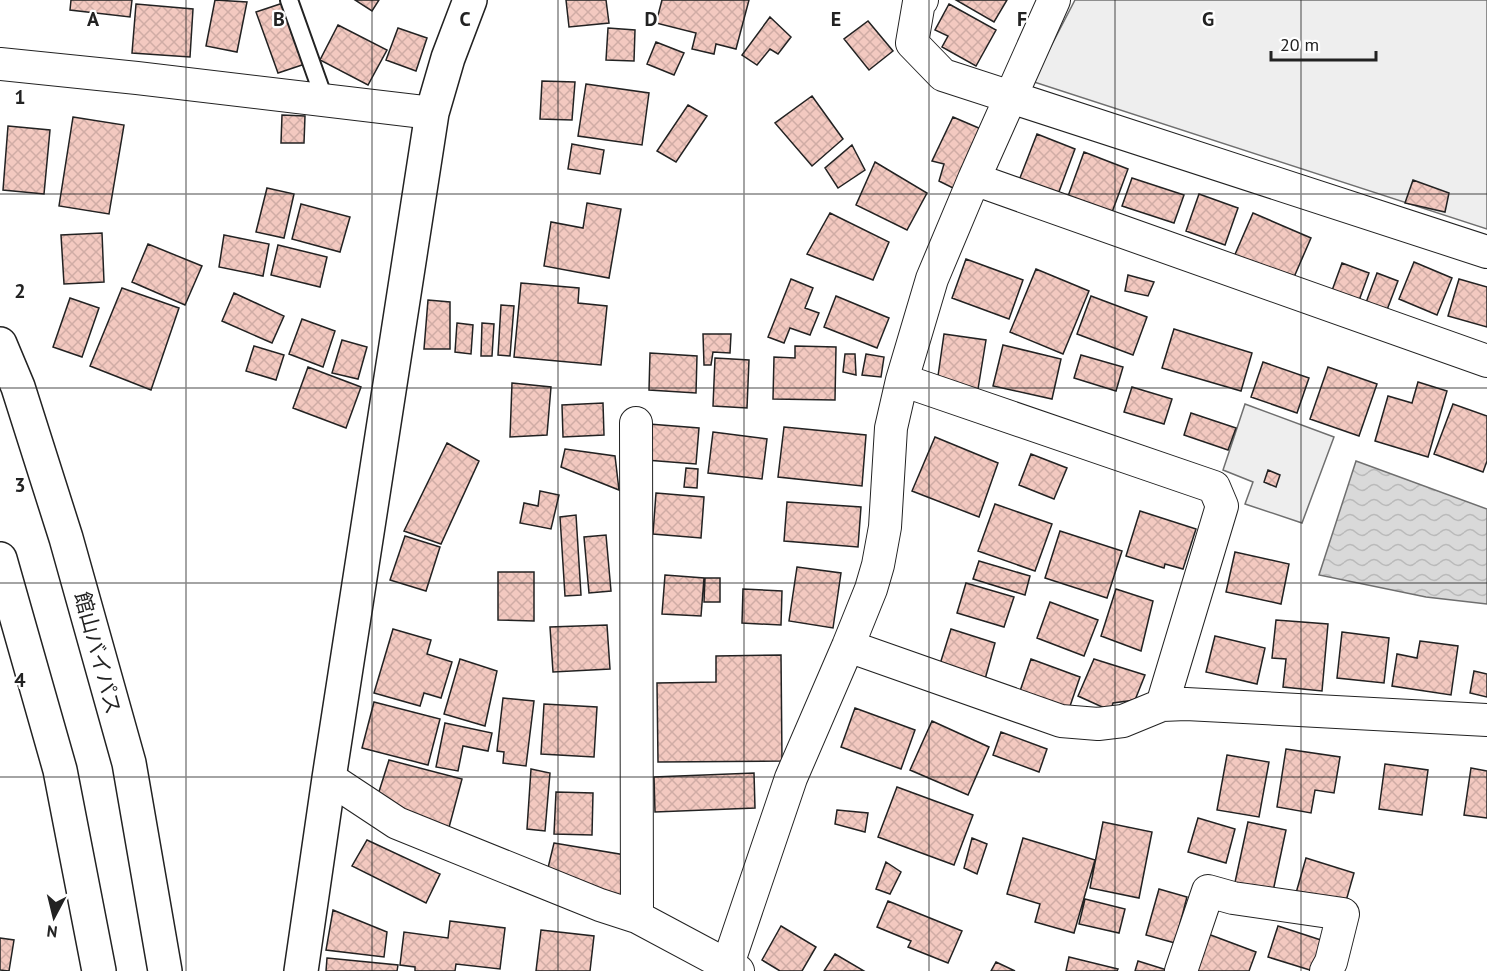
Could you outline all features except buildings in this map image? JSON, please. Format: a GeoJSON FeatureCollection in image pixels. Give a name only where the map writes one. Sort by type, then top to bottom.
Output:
{"type":"FeatureCollection","features":[{"type":"Feature","properties":{"kind":"main road"},"geometry":{"type":"LineString","coordinates":[[302,971],[329,778],[432,113],[448,58],[470,0]]}},
{"type":"Feature","properties":{"kind":"main road","name":"館山バイパス"},"geometry":{"type":"LineString","coordinates":[[0,344],[18,387],[66,537],[129,763],[165,971]]}},
{"type":"Feature","properties":{"kind":"main road"},"geometry":{"type":"LineString","coordinates":[[0,558],[60,770],[99,971]]}},
{"type":"Feature","properties":{"kind":"street"},"geometry":{"type":"LineString","coordinates":[[922,0],[919,2],[912,43],[943,75],[1487,252]]}},
{"type":"Feature","properties":{"kind":"street"},"geometry":{"type":"LineString","coordinates":[[329,778],[397,823],[600,905],[637,917],[733,968],[791,778],[848,646],[878,565],[885,527],[891,428],[902,380],[932,279],[974,178],[1054,0]]}},
{"type":"Feature","properties":{"kind":"street"},"geometry":{"type":"LineString","coordinates":[[0,64],[432,113]]}},
{"type":"Feature","properties":{"kind":"street"},"geometry":{"type":"LineString","coordinates":[[974,178],[1487,361]]}},
{"type":"Feature","properties":{"kind":"street"},"geometry":{"type":"LineString","coordinates":[[902,380],[1214,487],[1222,506],[1162,705]]}},
{"type":"Feature","properties":{"kind":"street"},"geometry":{"type":"LineString","coordinates":[[636,423],[637,917]]}},
{"type":"Feature","properties":{"kind":"street"},"geometry":{"type":"LineString","coordinates":[[848,646],[1061,721],[1098,724],[1123,721],[1162,705],[1186,704],[1487,720]]}},
{"type":"Feature","properties":{"kind":"street"},"geometry":{"type":"LineString","coordinates":[[1181,971],[1208,891],[1233,898],[1343,914],[1331,962],[1326,971]]}},
{"type":"Feature","properties":{"kind":"lane"},"geometry":{"type":"LineString","coordinates":[[289,0],[325,100]]}},
{"type":"Feature","properties":{"kind":"lane"},"geometry":{"type":"LineString","coordinates":[[470,0],[475,0]]}},
{"type":"Feature","properties":{"kind":"shaded area"},"geometry":{"type":"Polygon","coordinates":[[[1075,0],[1487,0],[1487,229],[1034,82],[1075,0]]]}},
{"type":"Feature","properties":{"kind":"shaded area"},"geometry":{"type":"Polygon","coordinates":[[[1245,404],[1334,437],[1302,523],[1245,504],[1253,482],[1223,470],[1245,404]]]}},
{"type":"Feature","properties":{"kind":"water"},"geometry":{"type":"Polygon","coordinates":[[[1356,461],[1487,509],[1487,604],[1426,597],[1319,575],[1356,461]]]}}]}
